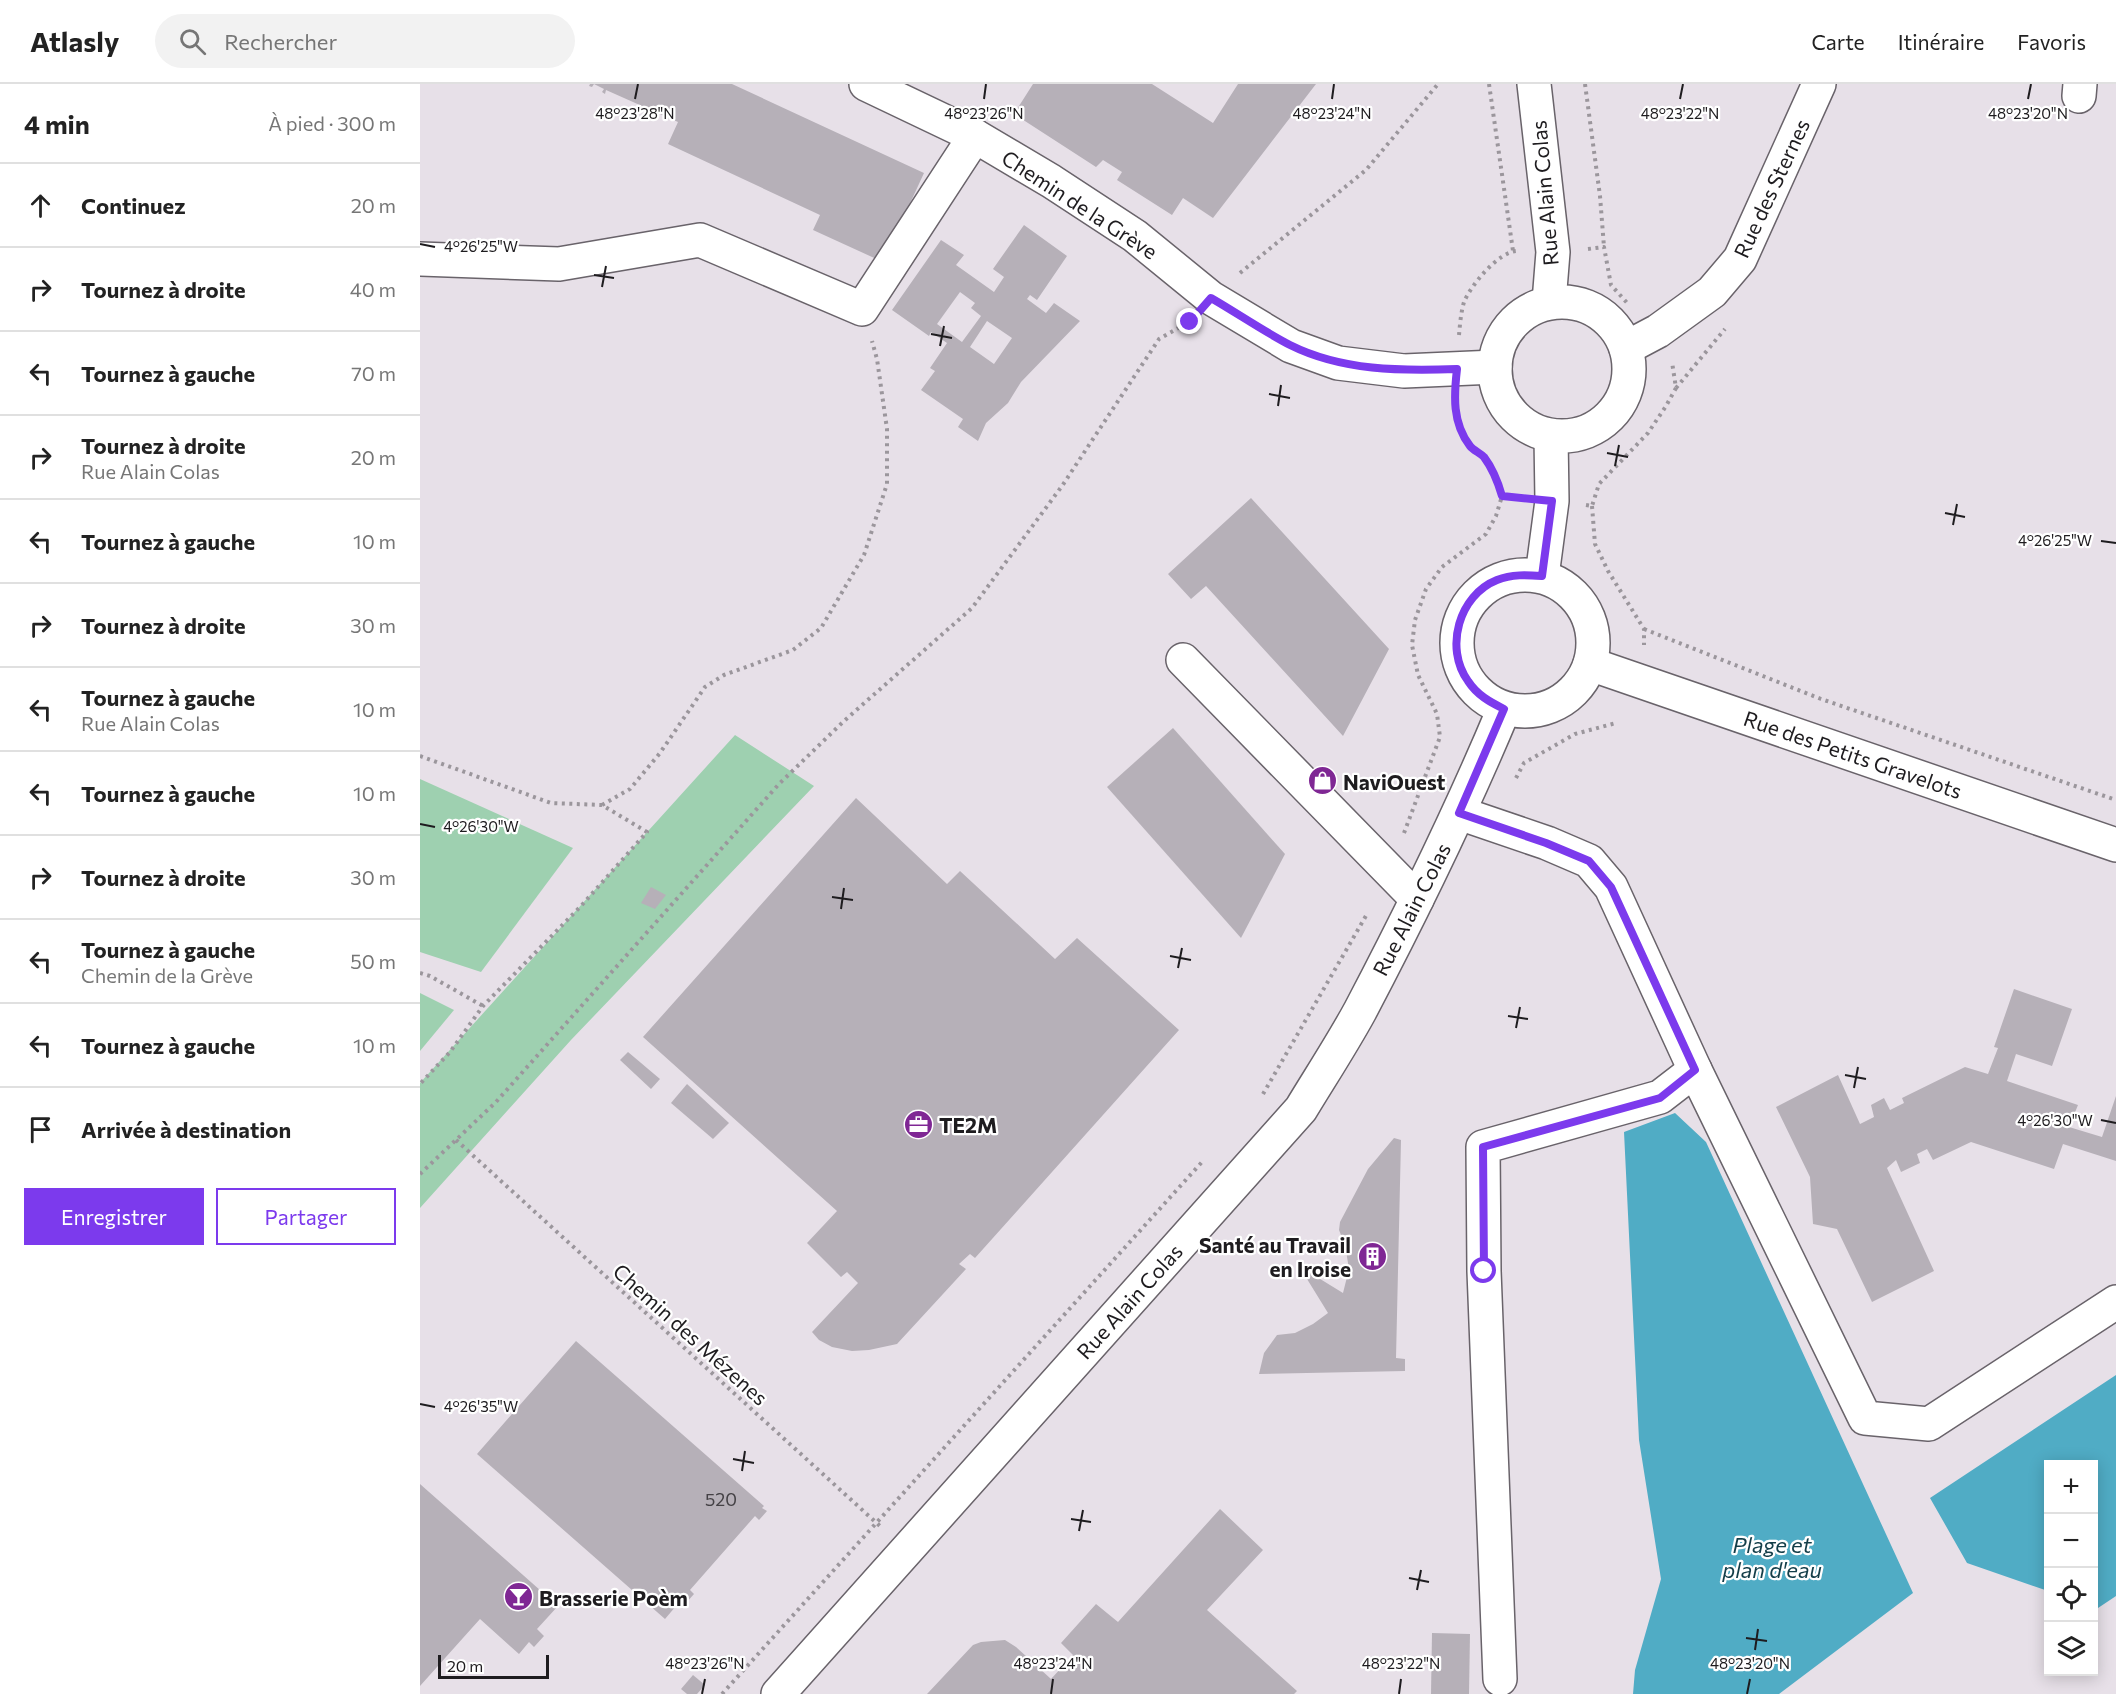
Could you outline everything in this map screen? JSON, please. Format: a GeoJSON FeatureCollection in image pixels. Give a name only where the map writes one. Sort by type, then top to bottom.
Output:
{"type":"FeatureCollection","features":[{"type":"Feature","properties":{"kind":"street","name":"Chemin de la Grève"},"geometry":{"type":"LineString","coordinates":[[866,84],[975,136],[1051,181],[1135,236],[1211,298],[1291,346],[1338,363],[1404,371],[1494,367]]}},
{"type":"Feature","properties":{"kind":"street","name":"Rue Alain Colas"},"geometry":{"type":"LineString","coordinates":[[1534,84],[1553,252],[1549,302]]}},
{"type":"Feature","properties":{"kind":"street","name":"Rue des Sternes"},"geometry":{"type":"LineString","coordinates":[[1626,348],[1658,332],[1712,292],[1740,259],[1819,84]]}},
{"type":"Feature","properties":{"kind":"street"},"geometry":{"type":"LineString","coordinates":[[420,259],[559,264],[700,240],[862,309],[975,136]]}},
{"type":"Feature","properties":{"kind":"street"},"geometry":{"type":"LineString","coordinates":[[1549,302],[1574,302],[1597,311],[1615,326],[1626,348],[1629,375],[1621,402],[1603,422],[1578,435],[1551,436],[1528,428],[1510,412],[1498,391],[1494,367],[1499,344],[1511,325],[1528,310],[1549,302]]}},
{"type":"Feature","properties":{"kind":"street"},"geometry":{"type":"LineString","coordinates":[[1542,576],[1552,501],[1551,436]]}},
{"type":"Feature","properties":{"kind":"street"},"geometry":{"type":"LineString","coordinates":[[1519,574],[1542,576],[1563,585],[1579,600],[1590,620],[1593,642],[1590,663],[1581,683],[1566,699],[1546,708],[1525,712],[1504,709],[1483,698],[1467,681],[1457,659],[1456,635],[1462,613],[1477,593],[1496,580],[1519,574]]}},
{"type":"Feature","properties":{"kind":"street"},"geometry":{"type":"LineString","coordinates":[[1183,660],[1417,899]]}},
{"type":"Feature","properties":{"kind":"street","name":"Rue des Petits Gravelots"},"geometry":{"type":"LineString","coordinates":[[1590,663],[2116,845]]}},
{"type":"Feature","properties":{"kind":"street","name":"Rue Alain Colas"},"geometry":{"type":"LineString","coordinates":[[778,1694],[1301,1109],[1359,1013],[1417,899],[1459,813],[1504,709]]}},
{"type":"Feature","properties":{"kind":"street"},"geometry":{"type":"LineString","coordinates":[[1459,813],[1589,861],[1611,887],[1695,1070],[1865,1418],[1929,1424],[2116,1302]]}},
{"type":"Feature","properties":{"kind":"street"},"geometry":{"type":"LineString","coordinates":[[1500,1679],[1484,1271],[1483,1147],[1660,1098],[1695,1070]]}},
{"type":"Feature","properties":{"kind":"path"},"geometry":{"type":"LineString","coordinates":[[420,1174],[496,1102],[692,885],[779,784],[844,721],[972,608],[1062,486],[1159,339],[1190,322],[1211,298],[1366,170],[1438,84]]}},
{"type":"Feature","properties":{"kind":"path"},"geometry":{"type":"LineString","coordinates":[[1489,84],[1513,251]]}},
{"type":"Feature","properties":{"kind":"path"},"geometry":{"type":"LineString","coordinates":[[1585,84],[1600,196],[1604,247],[1611,285],[1624,302],[1642,315],[1658,332],[1674,366],[1676,388],[1648,433],[1599,484],[1592,506],[1595,544],[1608,571],[1644,629],[1644,645]]}},
{"type":"Feature","properties":{"kind":"path"},"geometry":{"type":"LineString","coordinates":[[1263,1095],[1389,871],[1440,737],[1437,714],[1418,675],[1412,645],[1415,620],[1426,589],[1442,567],[1486,534],[1496,516],[1502,496],[1497,479],[1483,456],[1470,446],[1456,419],[1454,395],[1458,340],[1465,300],[1481,275],[1494,262],[1513,251],[1553,252],[1604,247]]}},
{"type":"Feature","properties":{"kind":"path"},"geometry":{"type":"LineString","coordinates":[[602,805],[630,789],[660,753],[705,687],[724,675],[793,650],[821,628],[864,555],[887,483],[887,429],[877,359],[862,309]]}},
{"type":"Feature","properties":{"kind":"path"},"geometry":{"type":"LineString","coordinates":[[1502,496],[1592,506]]}},
{"type":"Feature","properties":{"kind":"path"},"geometry":{"type":"LineString","coordinates":[[1644,629],[1821,699],[2116,800]]}},
{"type":"Feature","properties":{"kind":"path"},"geometry":{"type":"LineString","coordinates":[[420,756],[551,804],[602,805],[647,832],[581,906],[483,1006],[450,1052],[420,1084]]}},
{"type":"Feature","properties":{"kind":"path"},"geometry":{"type":"LineString","coordinates":[[420,973],[430,976],[483,1006]]}},
{"type":"Feature","properties":{"kind":"path","name":"Chemin des Mézenes"},"geometry":{"type":"LineString","coordinates":[[456,1140],[907,1550]]}},
{"type":"Feature","properties":{"kind":"path"},"geometry":{"type":"LineString","coordinates":[[722,1694],[1207,1156]]}},
{"type":"Feature","properties":{"kind":"green space"},"geometry":{"type":"Polygon","coordinates":[[[735,735],[814,786],[571,1040],[420,1208],[420,1083],[735,735]]]}},
{"type":"Feature","properties":{"kind":"green space"},"geometry":{"type":"Polygon","coordinates":[[[420,779],[573,848],[481,972],[420,952],[420,779]]]}},
{"type":"Feature","properties":{"kind":"green space"},"geometry":{"type":"Polygon","coordinates":[[[420,993],[454,1010],[420,1051],[420,993]]]}},
{"type":"Feature","properties":{"kind":"water","name":"Plage et plan d'eau"},"geometry":{"type":"Polygon","coordinates":[[[1675,1113],[1706,1142],[1913,1593],[1779,1694],[1633,1694],[1635,1670],[1661,1579],[1639,1440],[1624,1132],[1675,1113]]]}},
{"type":"Feature","properties":{"kind":"water"},"geometry":{"type":"Polygon","coordinates":[[[2116,1375],[2116,1596],[2098,1608],[2098,1460],[2044,1460],[2044,1590],[1967,1563],[1930,1498],[2116,1375]]]}},
{"type":"Feature","properties":{"kind":"building"},"geometry":{"type":"Polygon","coordinates":[[[594,84],[732,84],[924,173],[883,262],[813,230],[820,215],[668,144],[678,122],[606,90],[605,94],[602,92],[604,89],[594,84]]]}},
{"type":"Feature","properties":{"kind":"building"},"geometry":{"type":"Polygon","coordinates":[[[1033,84],[1152,84],[1213,123],[1238,84],[1316,84],[1213,218],[1183,198],[1172,215],[1117,180],[1122,172],[1103,160],[1096,167],[1014,114],[1033,84]]]}},
{"type":"Feature","properties":{"kind":"building"},"geometry":{"type":"Polygon","coordinates":[[[1024,225],[1067,256],[1037,300],[1030,295],[1027,299],[1046,313],[1054,303],[1080,321],[1021,382],[1008,403],[986,423],[978,441],[958,427],[963,419],[921,390],[935,371],[930,368],[947,343],[931,332],[929,336],[892,310],[941,240],[964,255],[956,265],[994,292],[1004,277],[993,269],[1024,225]],[[960,292],[937,324],[962,342],[981,316],[971,308],[975,303],[960,292]],[[987,321],[970,347],[994,364],[1012,338],[987,321]]]}},
{"type":"Feature","properties":{"kind":"building"},"geometry":{"type":"Polygon","coordinates":[[[1251,498],[1389,649],[1343,736],[1206,586],[1191,599],[1168,574],[1251,498]]]}},
{"type":"Feature","properties":{"kind":"building"},"geometry":{"type":"Polygon","coordinates":[[[1173,728],[1285,854],[1241,938],[1107,787],[1173,728]]]}},
{"type":"Feature","properties":{"kind":"building","name":"TE2M"},"geometry":{"type":"Polygon","coordinates":[[[856,798],[947,884],[960,871],[1055,959],[1077,938],[1179,1030],[975,1258],[970,1254],[959,1264],[966,1269],[897,1344],[852,1351],[832,1347],[819,1340],[812,1332],[858,1283],[847,1272],[841,1277],[807,1243],[837,1211],[643,1037],[856,798]]]}},
{"type":"Feature","properties":{"kind":"building"},"geometry":{"type":"Polygon","coordinates":[[[651,887],[666,895],[655,909],[641,903],[651,887]]]}},
{"type":"Feature","properties":{"kind":"building"},"geometry":{"type":"Polygon","coordinates":[[[2014,989],[2072,1009],[2052,1066],[2016,1054],[2007,1081],[2078,1105],[2069,1127],[2102,1137],[2116,1096],[2116,1161],[2063,1144],[2054,1169],[1971,1142],[1933,1160],[1927,1149],[1917,1154],[1920,1163],[1901,1172],[1896,1160],[1887,1168],[1934,1271],[1872,1302],[1837,1229],[1813,1224],[1810,1177],[1776,1107],[1838,1075],[1860,1124],[1874,1117],[1871,1105],[1884,1098],[1890,1110],[1904,1103],[1902,1098],[1965,1067],[1988,1074],[1998,1048],[1994,1047],[2014,989]]]}},
{"type":"Feature","properties":{"kind":"building"},"geometry":{"type":"Polygon","coordinates":[[[628,1052],[660,1079],[651,1089],[620,1060],[628,1052]]]}},
{"type":"Feature","properties":{"kind":"building"},"geometry":{"type":"Polygon","coordinates":[[[687,1084],[729,1123],[713,1139],[671,1103],[687,1084]]]}},
{"type":"Feature","properties":{"kind":"building","name":"Santé au Travail en Iroise"},"geometry":{"type":"Polygon","coordinates":[[[1394,1138],[1401,1140],[1396,1358],[1405,1359],[1405,1371],[1259,1374],[1264,1353],[1277,1335],[1295,1333],[1328,1313],[1299,1266],[1343,1293],[1349,1269],[1345,1245],[1339,1230],[1340,1222],[1368,1169],[1394,1138]]]}},
{"type":"Feature","properties":{"kind":"building"},"geometry":{"type":"Polygon","coordinates":[[[576,1341],[767,1511],[759,1520],[755,1516],[690,1590],[694,1594],[686,1603],[682,1599],[665,1619],[477,1454],[576,1341]]]}},
{"type":"Feature","properties":{"kind":"building"},"geometry":{"type":"Polygon","coordinates":[[[420,1484],[558,1606],[537,1629],[544,1636],[534,1647],[529,1642],[519,1654],[480,1619],[420,1686],[420,1484]]]}},
{"type":"Feature","properties":{"kind":"building"},"geometry":{"type":"Polygon","coordinates":[[[1220,1509],[1263,1550],[1207,1610],[1297,1691],[1294,1694],[927,1694],[973,1645],[981,1642],[1005,1640],[1051,1679],[1073,1655],[1061,1643],[1096,1604],[1118,1622],[1220,1509]]]}},
{"type":"Feature","properties":{"kind":"building"},"geometry":{"type":"Polygon","coordinates":[[[1432,1633],[1470,1634],[1469,1694],[1431,1694],[1432,1633]]]}},
{"type":"Feature","properties":{"kind":"building"},"geometry":{"type":"Polygon","coordinates":[[[693,1675],[705,1685],[697,1694],[687,1694],[681,1689],[693,1675]]]}},
{"type":"Feature","properties":{"kind":"place","name":"NaviOuest"},"geometry":{"type":"Point","coordinates":[1322,781]}},
{"type":"Feature","properties":{"kind":"place","name":"TE2M"},"geometry":{"type":"Point","coordinates":[918,1124]}},
{"type":"Feature","properties":{"kind":"place","name":"Santé au Travail en Iroise"},"geometry":{"type":"Point","coordinates":[1372,1256]}},
{"type":"Feature","properties":{"kind":"place","name":"Brasserie Poèm"},"geometry":{"type":"Point","coordinates":[518,1597]}},
{"type":"Feature","properties":{"kind":"route"},"geometry":{"type":"LineString","coordinates":[[1190,322],[1211,298],[1291,346],[1338,363],[1404,371],[1457,369],[1454,395],[1456,419],[1470,446],[1483,456],[1497,479],[1502,496],[1552,501],[1542,576],[1519,574],[1496,580],[1477,593],[1462,613],[1456,635],[1457,659],[1467,681],[1483,698],[1504,709],[1459,813],[1546,843],[1589,861],[1611,887],[1695,1070],[1660,1098],[1483,1147],[1484,1271]]}}]}
